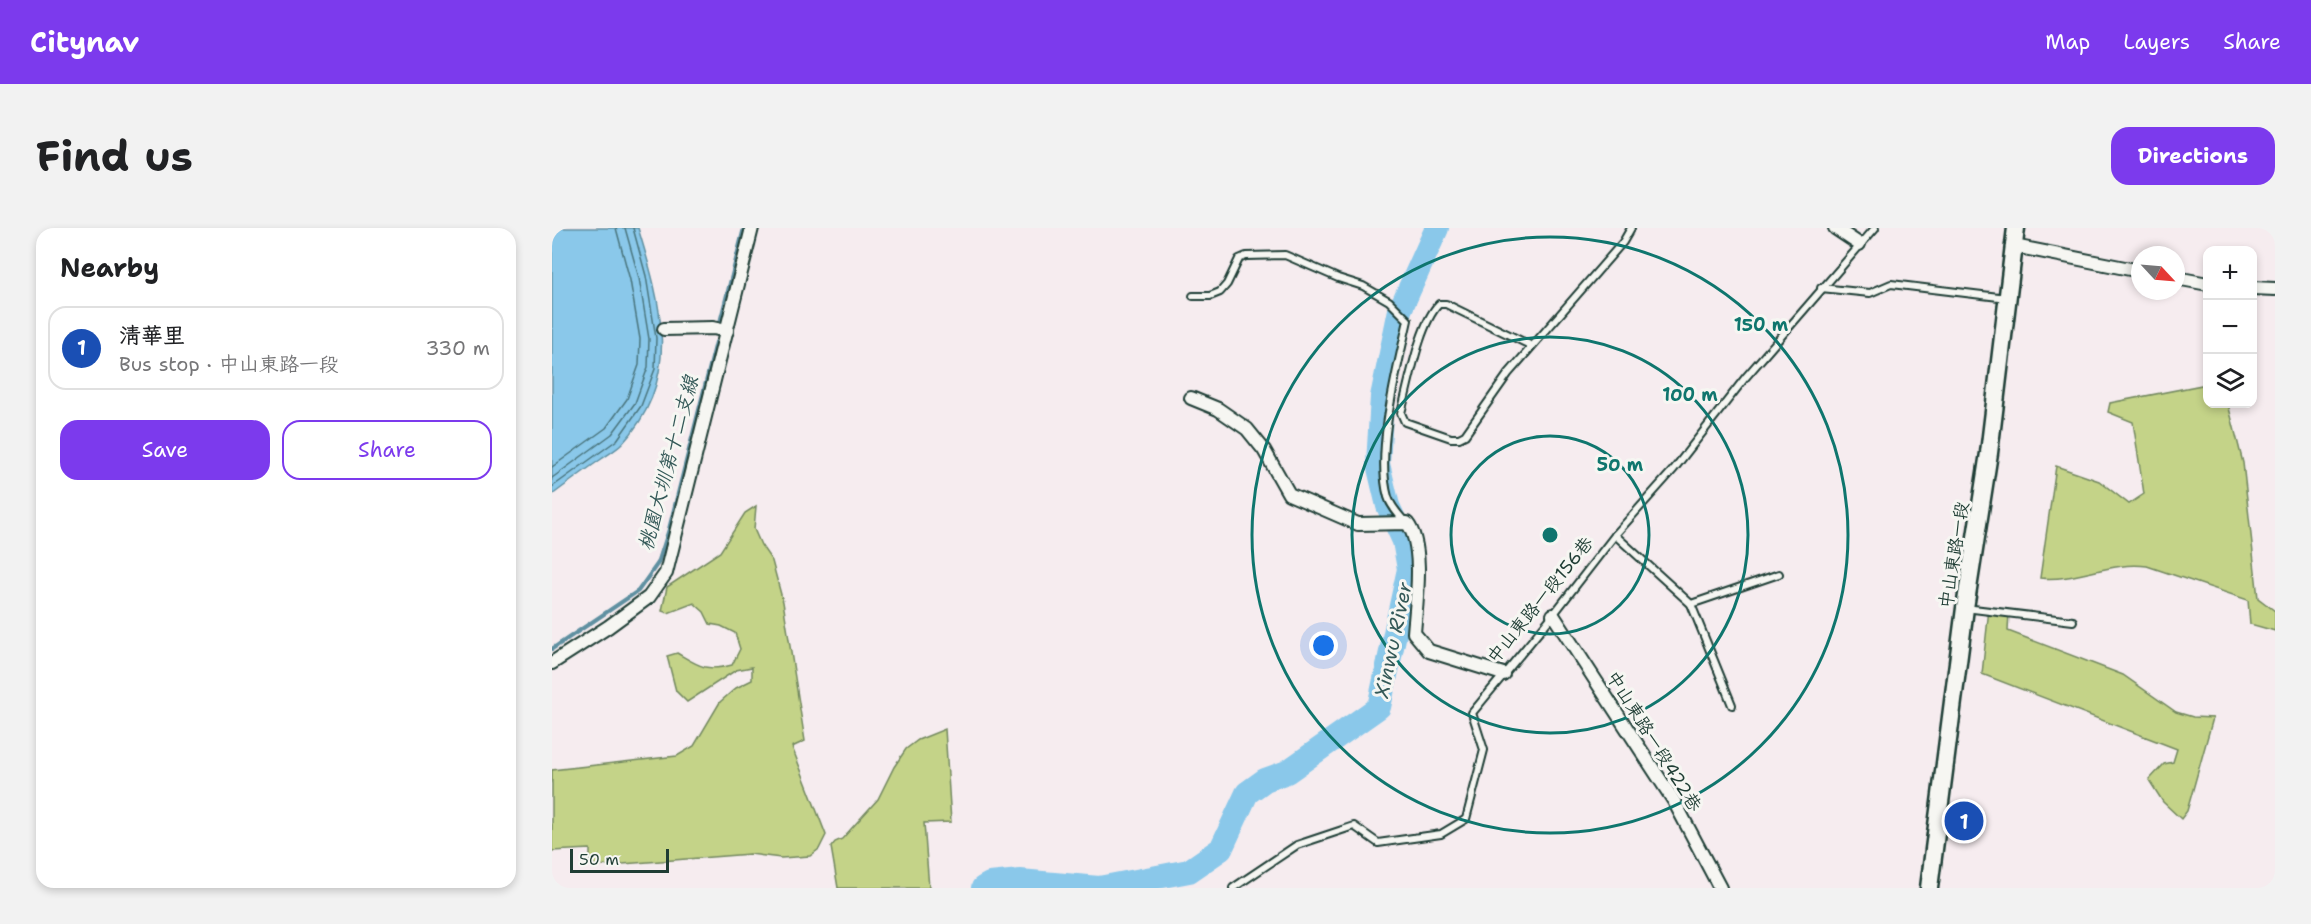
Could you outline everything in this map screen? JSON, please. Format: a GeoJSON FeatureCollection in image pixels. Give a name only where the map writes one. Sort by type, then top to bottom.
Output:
{"type":"FeatureCollection","features":[{"type":"Feature","properties":{"kind":"main road","name":"中山東路一段"},"geometry":{"type":"LineString","coordinates":[[1929,888],[1965,608],[1989,453],[2016,228]]}},
{"type":"Feature","properties":{"kind":"street"},"geometry":{"type":"LineString","coordinates":[[552,663],[649,597],[666,573],[752,228]]}},
{"type":"Feature","properties":{"kind":"street"},"geometry":{"type":"LineString","coordinates":[[1835,228],[1859,244]]}},
{"type":"Feature","properties":{"kind":"street"},"geometry":{"type":"LineString","coordinates":[[2014,246],[2131,269]]}},
{"type":"Feature","properties":{"kind":"street"},"geometry":{"type":"LineString","coordinates":[[2185,280],[2203,283]]}},
{"type":"Feature","properties":{"kind":"street"},"geometry":{"type":"LineString","coordinates":[[2257,288],[2275,289]]}},
{"type":"Feature","properties":{"kind":"street"},"geometry":{"type":"LineString","coordinates":[[664,329],[713,328],[727,331]]}},
{"type":"Feature","properties":{"kind":"street"},"geometry":{"type":"LineString","coordinates":[[1191,398],[1218,409],[1247,429],[1264,450],[1289,494],[1358,524],[1402,523],[1413,530],[1419,572],[1413,633],[1429,651],[1503,674]]}},
{"type":"Feature","properties":{"kind":"street","name":"中山東路一段422巷"},"geometry":{"type":"LineString","coordinates":[[1553,615],[1674,801],[1720,888]]}},
{"type":"Feature","properties":{"kind":"lane"},"geometry":{"type":"LineString","coordinates":[[1532,346],[1446,304],[1439,304],[1434,309],[1424,331],[1401,413],[1402,418],[1405,422],[1451,438],[1465,435],[1508,374],[1615,252],[1631,228]]}},
{"type":"Feature","properties":{"kind":"lane","name":"中山東路一段156巷"},"geometry":{"type":"LineString","coordinates":[[1233,888],[1297,845],[1354,826],[1378,843],[1440,834],[1466,819],[1484,750],[1472,713],[1615,535],[1674,469],[1745,378],[1875,228]]}},
{"type":"Feature","properties":{"kind":"lane"},"geometry":{"type":"LineString","coordinates":[[1193,296],[1210,296],[1220,292],[1227,284],[1239,260],[1246,256],[1285,255],[1363,286],[1389,301],[1408,320],[1390,405],[1385,459],[1389,499],[1402,523]]}},
{"type":"Feature","properties":{"kind":"lane"},"geometry":{"type":"LineString","coordinates":[[1821,288],[1870,293],[1891,284],[2007,298]]}},
{"type":"Feature","properties":{"kind":"lane"},"geometry":{"type":"LineString","coordinates":[[1615,535],[1691,604],[1732,705]]}},
{"type":"Feature","properties":{"kind":"lane"},"geometry":{"type":"LineString","coordinates":[[1691,604],[1779,574]]}},
{"type":"Feature","properties":{"kind":"lane"},"geometry":{"type":"LineString","coordinates":[[1965,608],[2073,621]]}},
{"type":"Feature","properties":{"kind":"green space"},"geometry":{"type":"Polygon","coordinates":[[[2203,385],[2203,408],[2229,408],[2243,463],[2258,598],[2275,611],[2275,631],[2250,624],[2248,600],[2147,566],[2120,566],[2067,577],[2040,578],[2056,466],[2099,481],[2129,504],[2144,494],[2133,422],[2108,412],[2110,403],[2203,385]]]}},
{"type":"Feature","properties":{"kind":"green space"},"geometry":{"type":"Polygon","coordinates":[[[756,506],[754,529],[772,561],[783,602],[805,741],[792,747],[826,835],[819,849],[810,856],[781,858],[750,854],[597,866],[590,861],[590,849],[552,851],[552,770],[677,756],[694,746],[720,702],[736,688],[752,680],[752,667],[736,670],[687,702],[676,691],[667,656],[677,653],[697,664],[715,668],[732,665],[740,649],[735,633],[721,626],[710,624],[704,612],[694,603],[668,613],[662,611],[667,587],[720,552],[745,513],[756,506]]]}},
{"type":"Feature","properties":{"kind":"green space"},"geometry":{"type":"Polygon","coordinates":[[[1989,609],[2009,612],[2008,631],[2123,675],[2176,712],[2193,717],[2213,718],[2187,811],[2181,819],[2163,802],[2149,780],[2164,764],[2173,762],[2177,749],[1982,674],[1989,609]]]}},
{"type":"Feature","properties":{"kind":"green space"},"geometry":{"type":"Polygon","coordinates":[[[945,729],[951,822],[924,823],[929,888],[838,888],[831,847],[842,839],[878,799],[906,749],[918,740],[945,729]]]}},
{"type":"Feature","properties":{"kind":"water"},"geometry":{"type":"Polygon","coordinates":[[[552,228],[638,228],[654,284],[661,340],[660,367],[653,393],[641,419],[620,446],[552,495],[552,228]]]}},
{"type":"Feature","properties":{"kind":"waterway","name":"桃園大圳第十二支線"},"geometry":{"type":"LineString","coordinates":[[719,326],[744,228]]}},
{"type":"Feature","properties":{"kind":"waterway","name":"Xinwu River"},"geometry":{"type":"LineString","coordinates":[[983,888],[990,884],[1020,881],[1099,888],[1189,871],[1221,849],[1247,793],[1265,780],[1287,772],[1379,707],[1409,569],[1404,541],[1388,506],[1378,464],[1382,397],[1400,310],[1437,228]]}},
{"type":"Feature","properties":{"kind":"waterway","name":"桃園大圳第十二支線"},"geometry":{"type":"LineString","coordinates":[[552,649],[638,591],[658,563],[669,529],[716,342]]}},
{"type":"Feature","properties":{"kind":"place","name":"清華里"},"geometry":{"type":"Point","coordinates":[1964,821]}}]}
